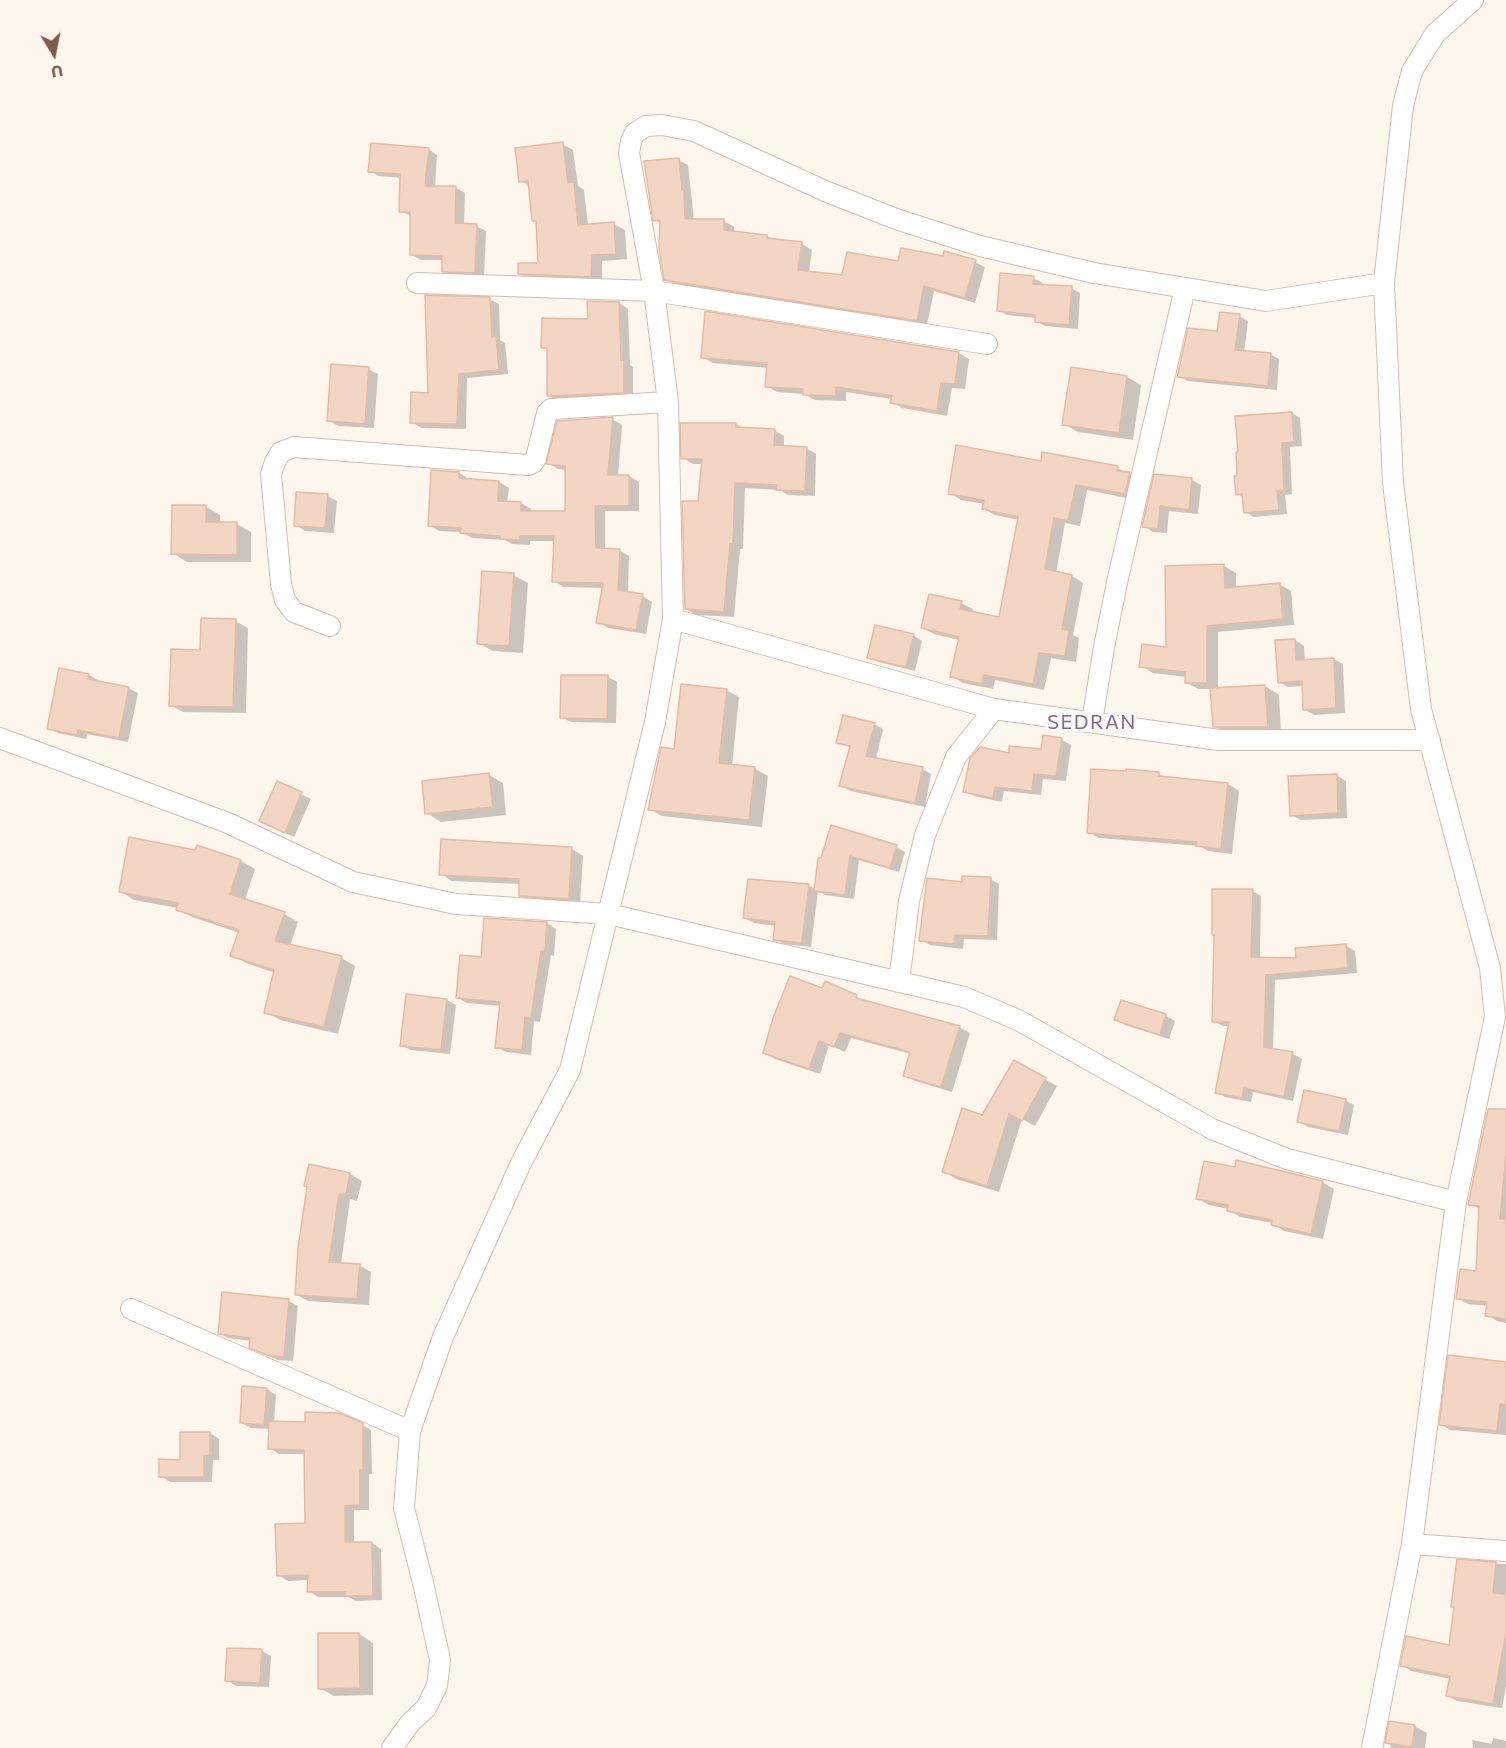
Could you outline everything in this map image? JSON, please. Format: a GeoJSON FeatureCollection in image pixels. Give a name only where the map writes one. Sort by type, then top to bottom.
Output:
{"type":"FeatureCollection","features":[{"type":"Feature","properties":{"kind":"street"},"geometry":{"type":"LineString","coordinates":[[1372,1748],[1412,1544],[1456,1202],[1495,1017],[1490,968],[1421,709],[1393,483],[1384,283],[1403,106],[1412,71],[1435,34],[1473,0]]}},
{"type":"Feature","properties":{"kind":"street"},"geometry":{"type":"LineString","coordinates":[[392,1748],[410,1723],[426,1708],[437,1686],[440,1660],[404,1508],[410,1431],[443,1336],[521,1163],[570,1070],[655,722],[674,619],[668,402],[654,291],[629,153],[635,133],[646,126],[662,125],[694,130],[825,191],[896,219],[980,246],[1094,273],[1266,301],[1384,283]]}},
{"type":"Feature","properties":{"kind":"street"},"geometry":{"type":"LineString","coordinates":[[417,283],[654,291],[987,344]]}},
{"type":"Feature","properties":{"kind":"street"},"geometry":{"type":"LineString","coordinates":[[1092,722],[1118,578],[1185,288]]}},
{"type":"Feature","properties":{"kind":"street"},"geometry":{"type":"LineString","coordinates":[[330,626],[294,612],[285,600],[281,584],[271,474],[282,452],[294,447],[528,465],[536,458],[547,413],[551,409],[668,402]]}},
{"type":"Feature","properties":{"kind":"street"},"geometry":{"type":"LineString","coordinates":[[674,619],[994,709],[1219,740],[1430,740]]}},
{"type":"Feature","properties":{"kind":"street"},"geometry":{"type":"LineString","coordinates":[[899,982],[909,901],[925,835],[956,757],[994,709]]}},
{"type":"Feature","properties":{"kind":"street"},"geometry":{"type":"LineString","coordinates":[[0,738],[228,823],[353,882],[456,904],[609,914],[964,997],[1018,1020],[1212,1129],[1287,1159],[1456,1202]]}},
{"type":"Feature","properties":{"kind":"street"},"geometry":{"type":"LineString","coordinates":[[131,1309],[410,1431]]}},
{"type":"Feature","properties":{"kind":"street"},"geometry":{"type":"LineString","coordinates":[[1412,1544],[1505,1551]]}},
{"type":"Feature","properties":{"kind":"building"},"geometry":{"type":"Polygon","coordinates":[[[563,142],[568,183],[574,182],[578,225],[614,222],[616,254],[592,255],[591,277],[518,274],[518,263],[538,263],[536,221],[532,221],[528,181],[519,182],[515,148],[563,142]]]}},
{"type":"Feature","properties":{"kind":"building"},"geometry":{"type":"Polygon","coordinates":[[[371,143],[429,148],[425,186],[456,186],[455,223],[477,224],[475,273],[442,272],[442,256],[410,255],[410,212],[399,212],[400,174],[368,172],[371,143]]]}},
{"type":"Feature","properties":{"kind":"building"},"geometry":{"type":"Polygon","coordinates":[[[679,158],[682,190],[684,189],[685,219],[724,219],[724,230],[802,242],[798,270],[842,275],[847,252],[898,261],[901,248],[943,256],[944,251],[976,260],[965,298],[924,286],[917,321],[664,280],[659,249],[660,220],[653,221],[644,161],[679,158]]]}},
{"type":"Feature","properties":{"kind":"building"},"geometry":{"type":"Polygon","coordinates":[[[1000,273],[1034,276],[1033,284],[1072,286],[1069,325],[1035,322],[1035,315],[997,311],[1000,273]]]}},
{"type":"Feature","properties":{"kind":"building"},"geometry":{"type":"Polygon","coordinates":[[[425,295],[490,297],[492,337],[496,336],[499,370],[459,374],[457,424],[410,423],[411,392],[428,393],[425,295]]]}},
{"type":"Feature","properties":{"kind":"building"},"geometry":{"type":"Polygon","coordinates":[[[587,301],[619,302],[621,360],[624,360],[624,393],[547,396],[547,348],[541,348],[542,318],[588,319],[587,301]]]}},
{"type":"Feature","properties":{"kind":"building"},"geometry":{"type":"Polygon","coordinates":[[[705,311],[959,352],[955,384],[941,383],[937,411],[890,403],[892,396],[836,387],[836,396],[803,395],[803,389],[765,387],[767,363],[701,358],[705,311]]]}},
{"type":"Feature","properties":{"kind":"building"},"geometry":{"type":"Polygon","coordinates":[[[1220,312],[1240,314],[1235,350],[1271,353],[1268,386],[1177,377],[1188,328],[1217,331],[1220,312]]]}},
{"type":"Feature","properties":{"kind":"building"},"geometry":{"type":"Polygon","coordinates":[[[331,364],[369,367],[365,424],[327,421],[331,364]]]}},
{"type":"Feature","properties":{"kind":"building"},"geometry":{"type":"Polygon","coordinates":[[[1071,367],[1127,376],[1119,433],[1062,425],[1071,367]]]}},
{"type":"Feature","properties":{"kind":"building"},"geometry":{"type":"Polygon","coordinates":[[[1292,412],[1294,442],[1282,443],[1284,490],[1277,491],[1279,510],[1244,513],[1242,494],[1236,495],[1234,476],[1237,476],[1236,452],[1238,452],[1235,416],[1292,412]]]}},
{"type":"Feature","properties":{"kind":"building"},"geometry":{"type":"Polygon","coordinates":[[[613,417],[608,475],[629,475],[629,506],[595,506],[596,548],[620,549],[618,590],[643,594],[636,630],[596,623],[603,583],[552,582],[554,536],[520,536],[520,540],[500,539],[500,536],[460,533],[461,528],[428,526],[431,470],[459,472],[459,478],[499,481],[498,501],[521,502],[521,511],[565,511],[565,466],[546,464],[557,421],[613,417]]]}},
{"type":"Feature","properties":{"kind":"building"},"geometry":{"type":"Polygon","coordinates":[[[680,423],[736,423],[736,427],[775,429],[774,445],[807,447],[805,491],[776,490],[777,485],[735,483],[733,544],[730,544],[724,612],[685,609],[682,501],[698,501],[702,459],[681,459],[680,423]]]}},
{"type":"Feature","properties":{"kind":"building"},"geometry":{"type":"Polygon","coordinates":[[[956,445],[1041,461],[1042,452],[1118,466],[1117,471],[1130,472],[1125,494],[1076,485],[1068,521],[1054,518],[1045,569],[1072,575],[1062,629],[1069,630],[1065,656],[1039,653],[1033,684],[984,675],[982,684],[950,677],[959,637],[921,628],[929,594],[962,601],[960,609],[999,617],[1018,517],[982,509],[984,500],[948,494],[956,445]]]}},
{"type":"Feature","properties":{"kind":"building"},"geometry":{"type":"Polygon","coordinates":[[[1154,474],[1192,478],[1189,510],[1160,506],[1158,529],[1142,527],[1154,474]]]}},
{"type":"Feature","properties":{"kind":"building"},"geometry":{"type":"Polygon","coordinates":[[[296,492],[328,494],[325,528],[294,526],[296,492]]]}},
{"type":"Feature","properties":{"kind":"building"},"geometry":{"type":"Polygon","coordinates":[[[172,505],[206,505],[206,522],[237,522],[237,555],[171,554],[172,505]]]}},
{"type":"Feature","properties":{"kind":"building"},"geometry":{"type":"Polygon","coordinates":[[[1224,564],[1225,588],[1280,583],[1283,619],[1207,626],[1207,683],[1185,683],[1185,672],[1139,667],[1142,644],[1166,647],[1165,566],[1224,564]]]}},
{"type":"Feature","properties":{"kind":"building"},"geometry":{"type":"Polygon","coordinates":[[[482,571],[514,573],[509,646],[477,644],[482,571]]]}},
{"type":"Feature","properties":{"kind":"building"},"geometry":{"type":"Polygon","coordinates":[[[201,618],[236,619],[233,707],[169,706],[171,649],[200,650],[201,618]]]}},
{"type":"Feature","properties":{"kind":"building"},"geometry":{"type":"Polygon","coordinates":[[[875,625],[914,634],[906,667],[867,658],[875,625]]]}},
{"type":"Feature","properties":{"kind":"building"},"geometry":{"type":"Polygon","coordinates":[[[1295,639],[1296,660],[1334,658],[1336,708],[1303,710],[1302,681],[1278,683],[1275,640],[1295,639]]]}},
{"type":"Feature","properties":{"kind":"building"},"geometry":{"type":"Polygon","coordinates":[[[59,668],[89,674],[88,679],[129,687],[119,738],[78,730],[77,735],[47,729],[59,668]]]}},
{"type":"Feature","properties":{"kind":"building"},"geometry":{"type":"Polygon","coordinates":[[[561,675],[608,675],[607,719],[560,718],[561,675]]]}},
{"type":"Feature","properties":{"kind":"building"},"geometry":{"type":"Polygon","coordinates":[[[681,684],[727,689],[719,763],[755,767],[749,820],[648,810],[661,747],[674,749],[681,684]]]}},
{"type":"Feature","properties":{"kind":"building"},"geometry":{"type":"Polygon","coordinates":[[[1265,685],[1268,727],[1213,727],[1210,688],[1265,685]]]}},
{"type":"Feature","properties":{"kind":"building"},"geometry":{"type":"Polygon","coordinates":[[[843,715],[875,723],[866,756],[923,767],[915,803],[839,786],[850,746],[836,743],[843,715]]]}},
{"type":"Feature","properties":{"kind":"building"},"geometry":{"type":"Polygon","coordinates":[[[1043,735],[1062,738],[1056,776],[1034,774],[1032,791],[995,787],[993,798],[963,792],[970,758],[980,747],[1009,753],[1009,746],[1041,749],[1043,735]]]}},
{"type":"Feature","properties":{"kind":"building"},"geometry":{"type":"Polygon","coordinates":[[[1091,769],[1159,772],[1159,776],[1228,783],[1221,849],[1196,846],[1197,842],[1087,833],[1091,769]]]}},
{"type":"Feature","properties":{"kind":"building"},"geometry":{"type":"Polygon","coordinates":[[[489,773],[493,807],[425,814],[422,781],[489,773]]]}},
{"type":"Feature","properties":{"kind":"building"},"geometry":{"type":"Polygon","coordinates":[[[1337,774],[1338,813],[1290,816],[1288,776],[1337,774]]]}},
{"type":"Feature","properties":{"kind":"building"},"geometry":{"type":"Polygon","coordinates":[[[277,781],[302,792],[285,833],[259,821],[277,781]]]}},
{"type":"Feature","properties":{"kind":"building"},"geometry":{"type":"Polygon","coordinates":[[[831,825],[897,845],[890,868],[850,856],[845,895],[814,891],[818,858],[821,858],[831,825]]]}},
{"type":"Feature","properties":{"kind":"building"},"geometry":{"type":"Polygon","coordinates":[[[129,837],[195,850],[197,845],[241,860],[230,894],[285,912],[275,941],[342,956],[324,1027],[264,1013],[274,970],[230,956],[239,930],[176,910],[178,903],[119,892],[129,837]]]}},
{"type":"Feature","properties":{"kind":"building"},"geometry":{"type":"Polygon","coordinates":[[[441,839],[572,847],[569,899],[519,896],[519,879],[439,875],[441,839]]]}},
{"type":"Feature","properties":{"kind":"building"},"geometry":{"type":"Polygon","coordinates":[[[962,876],[991,877],[988,936],[955,935],[954,944],[919,941],[927,878],[962,882],[962,876]]]}},
{"type":"Feature","properties":{"kind":"building"},"geometry":{"type":"Polygon","coordinates":[[[748,879],[809,884],[802,943],[773,940],[775,922],[743,918],[748,879]]]}},
{"type":"Feature","properties":{"kind":"building"},"geometry":{"type":"Polygon","coordinates":[[[1212,889],[1253,889],[1251,957],[1296,958],[1295,948],[1346,944],[1348,968],[1266,975],[1264,1047],[1293,1052],[1284,1097],[1244,1088],[1242,1098],[1215,1093],[1229,1022],[1212,1022],[1214,935],[1212,935],[1212,889]]]}},
{"type":"Feature","properties":{"kind":"building"},"geometry":{"type":"Polygon","coordinates":[[[484,918],[547,922],[545,951],[541,951],[531,1018],[525,1017],[522,1050],[495,1048],[500,1002],[456,998],[460,955],[481,957],[484,918]]]}},
{"type":"Feature","properties":{"kind":"building"},"geometry":{"type":"Polygon","coordinates":[[[790,976],[822,988],[825,981],[857,995],[856,998],[960,1026],[941,1087],[903,1076],[910,1052],[840,1033],[834,1047],[819,1041],[809,1069],[763,1053],[773,1018],[790,976]]]}},
{"type":"Feature","properties":{"kind":"building"},"geometry":{"type":"Polygon","coordinates":[[[406,994],[447,999],[441,1050],[400,1046],[406,994]]]}},
{"type":"Feature","properties":{"kind":"building"},"geometry":{"type":"Polygon","coordinates":[[[1121,1000],[1166,1014],[1160,1035],[1114,1020],[1121,1000]]]}},
{"type":"Feature","properties":{"kind":"building"},"geometry":{"type":"Polygon","coordinates":[[[1014,1060],[1046,1078],[1022,1121],[1009,1114],[987,1186],[942,1172],[962,1108],[982,1115],[1014,1060]]]}},
{"type":"Feature","properties":{"kind":"building"},"geometry":{"type":"Polygon","coordinates":[[[1304,1090],[1346,1099],[1339,1131],[1297,1122],[1304,1090]]]}},
{"type":"Feature","properties":{"kind":"building"},"geometry":{"type":"Polygon","coordinates":[[[1488,1109],[1506,1109],[1506,1155],[1500,1219],[1506,1219],[1506,1319],[1485,1316],[1487,1302],[1456,1299],[1460,1269],[1476,1271],[1479,1206],[1468,1205],[1488,1109]]]}},
{"type":"Feature","properties":{"kind":"building"},"geometry":{"type":"Polygon","coordinates":[[[1236,1160],[1323,1181],[1311,1234],[1271,1225],[1272,1220],[1227,1211],[1228,1205],[1196,1199],[1204,1161],[1235,1167],[1236,1160]]]}},
{"type":"Feature","properties":{"kind":"building"},"geometry":{"type":"Polygon","coordinates":[[[309,1164],[350,1173],[346,1195],[339,1194],[329,1262],[360,1264],[357,1299],[295,1295],[298,1248],[307,1187],[304,1186],[309,1164]]]}},
{"type":"Feature","properties":{"kind":"building"},"geometry":{"type":"Polygon","coordinates":[[[222,1292],[289,1299],[284,1357],[267,1355],[249,1348],[250,1338],[218,1334],[222,1292]]]}},
{"type":"Feature","properties":{"kind":"building"},"geometry":{"type":"Polygon","coordinates":[[[1448,1355],[1506,1362],[1506,1405],[1500,1404],[1497,1431],[1439,1425],[1448,1355]]]}},
{"type":"Feature","properties":{"kind":"building"},"geometry":{"type":"Polygon","coordinates":[[[242,1386],[267,1388],[264,1425],[240,1423],[242,1386]]]}},
{"type":"Feature","properties":{"kind":"building"},"geometry":{"type":"Polygon","coordinates":[[[305,1412],[339,1413],[363,1423],[360,1505],[345,1506],[345,1542],[372,1542],[373,1596],[345,1596],[345,1592],[307,1592],[308,1575],[277,1576],[275,1524],[305,1523],[304,1450],[268,1449],[269,1421],[305,1422],[305,1412]]]}},
{"type":"Feature","properties":{"kind":"building"},"geometry":{"type":"Polygon","coordinates":[[[180,1432],[210,1432],[210,1456],[204,1456],[204,1477],[159,1477],[159,1459],[180,1460],[180,1432]]]}},
{"type":"Feature","properties":{"kind":"building"},"geometry":{"type":"Polygon","coordinates":[[[1457,1559],[1496,1562],[1493,1593],[1506,1594],[1506,1633],[1493,1704],[1446,1696],[1450,1676],[1400,1666],[1406,1636],[1449,1645],[1457,1559]]]}},
{"type":"Feature","properties":{"kind":"building"},"geometry":{"type":"Polygon","coordinates":[[[318,1633],[359,1633],[360,1688],[318,1689],[318,1633]]]}},
{"type":"Feature","properties":{"kind":"building"},"geometry":{"type":"Polygon","coordinates":[[[227,1648],[262,1649],[260,1683],[225,1681],[227,1648]]]}},
{"type":"Feature","properties":{"kind":"building"},"geometry":{"type":"Polygon","coordinates":[[[1389,1721],[1415,1725],[1412,1747],[1385,1743],[1389,1721]]]}},
{"type":"Feature","properties":{"kind":"district","name":"SEDRAN"},"geometry":{"type":"Point","coordinates":[1092,722]}}]}
